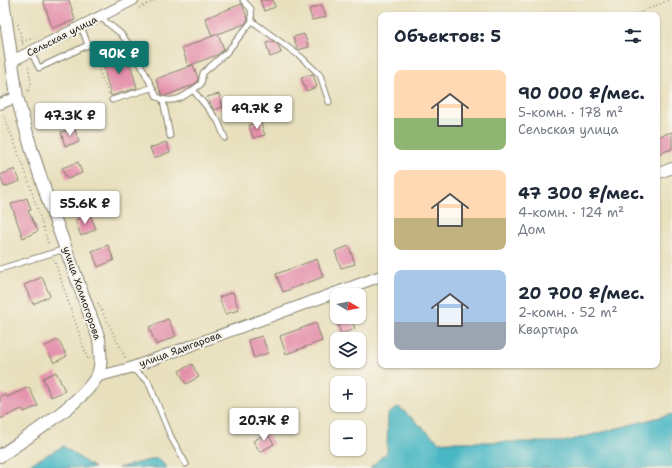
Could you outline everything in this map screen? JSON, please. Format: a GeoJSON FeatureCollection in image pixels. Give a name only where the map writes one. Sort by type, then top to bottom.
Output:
{"type":"FeatureCollection","features":[{"type":"Feature","properties":{"kind":"street","name":"улица Холмогорова"},"geometry":{"type":"LineString","coordinates":[[3,0],[7,46],[22,95],[31,148],[66,249],[100,339],[101,360],[96,377]]}},
{"type":"Feature","properties":{"kind":"street","name":"Сельская улица"},"geometry":{"type":"LineString","coordinates":[[12,62],[133,0]]}},
{"type":"Feature","properties":{"kind":"street"},"geometry":{"type":"LineString","coordinates":[[1,109],[22,95]]}},
{"type":"Feature","properties":{"kind":"street"},"geometry":{"type":"LineString","coordinates":[[660,173],[672,168]]}},
{"type":"Feature","properties":{"kind":"street","name":"улица Ядыгарова"},"geometry":{"type":"LineString","coordinates":[[96,377],[130,368],[378,277]]}},
{"type":"Feature","properties":{"kind":"street"},"geometry":{"type":"LineString","coordinates":[[0,456],[79,397],[96,377]]}},
{"type":"Feature","properties":{"kind":"lane"},"geometry":{"type":"LineString","coordinates":[[100,17],[120,33],[133,49],[151,88],[157,97],[171,102],[177,100],[201,84],[203,73],[228,52],[252,21],[251,9],[243,0]]}},
{"type":"Feature","properties":{"kind":"lane"},"geometry":{"type":"LineString","coordinates":[[252,21],[301,57],[320,75],[329,102]]}},
{"type":"Feature","properties":{"kind":"lane"},"geometry":{"type":"LineString","coordinates":[[29,53],[39,68],[88,45],[81,26]]}},
{"type":"Feature","properties":{"kind":"lane"},"geometry":{"type":"LineString","coordinates":[[112,100],[151,88]]}},
{"type":"Feature","properties":{"kind":"lane"},"geometry":{"type":"LineString","coordinates":[[193,90],[218,121],[225,138]]}},
{"type":"Feature","properties":{"kind":"lane"},"geometry":{"type":"LineString","coordinates":[[163,100],[170,136]]}},
{"type":"Feature","properties":{"kind":"lane"},"geometry":{"type":"LineString","coordinates":[[0,269],[27,259],[52,254],[66,249]]}},
{"type":"Feature","properties":{"kind":"lane"},"geometry":{"type":"LineString","coordinates":[[130,368],[148,380],[171,437],[186,464]]}},
{"type":"Feature","properties":{"kind":"path"},"geometry":{"type":"LineString","coordinates":[[641,12],[669,0]]}},
{"type":"Feature","properties":{"kind":"path"},"geometry":{"type":"LineString","coordinates":[[18,24],[29,53],[31,83],[22,95]]}},
{"type":"Feature","properties":{"kind":"path"},"geometry":{"type":"LineString","coordinates":[[88,45],[112,100]]}},
{"type":"Feature","properties":{"kind":"path"},"geometry":{"type":"LineString","coordinates":[[1,109],[24,167],[88,360],[95,358]]}},
{"type":"Feature","properties":{"kind":"path"},"geometry":{"type":"LineString","coordinates":[[97,300],[130,368]]}},
{"type":"Feature","properties":{"kind":"water"},"geometry":{"type":"Polygon","coordinates":[[[399,407],[439,442],[564,442],[672,414],[672,468],[370,468],[387,452],[388,414],[399,407]]]}},
{"type":"Feature","properties":{"kind":"water"},"geometry":{"type":"Polygon","coordinates":[[[63,446],[94,468],[23,468],[63,446]]]}},
{"type":"Feature","properties":{"kind":"water"},"geometry":{"type":"Polygon","coordinates":[[[157,458],[168,468],[118,468],[157,458]]]}},
{"type":"Feature","properties":{"kind":"building"},"geometry":{"type":"Polygon","coordinates":[[[43,0],[69,0],[75,20],[52,28],[43,0]]]}},
{"type":"Feature","properties":{"kind":"building"},"geometry":{"type":"Polygon","coordinates":[[[260,0],[273,0],[275,7],[264,11],[260,0]]]}},
{"type":"Feature","properties":{"kind":"building"},"geometry":{"type":"Polygon","coordinates":[[[242,4],[248,19],[245,24],[212,36],[205,18],[242,4]]]}},
{"type":"Feature","properties":{"kind":"building"},"geometry":{"type":"Polygon","coordinates":[[[322,5],[326,17],[312,20],[309,9],[322,5]]]}},
{"type":"Feature","properties":{"kind":"building"},"geometry":{"type":"Polygon","coordinates":[[[218,34],[224,49],[217,55],[188,66],[182,48],[218,34]]]}},
{"type":"Feature","properties":{"kind":"building"},"geometry":{"type":"Polygon","coordinates":[[[304,34],[309,47],[298,50],[293,37],[304,34]]]}},
{"type":"Feature","properties":{"kind":"building"},"geometry":{"type":"Polygon","coordinates":[[[273,41],[279,46],[281,53],[270,57],[266,43],[273,41]]]}},
{"type":"Feature","properties":{"kind":"building"},"geometry":{"type":"Polygon","coordinates":[[[128,55],[137,88],[111,96],[102,62],[128,55]]]}},
{"type":"Feature","properties":{"kind":"building"},"geometry":{"type":"Polygon","coordinates":[[[193,65],[198,78],[197,82],[165,96],[162,95],[156,79],[193,65]]]}},
{"type":"Feature","properties":{"kind":"building"},"geometry":{"type":"Polygon","coordinates":[[[313,74],[317,87],[306,91],[301,77],[313,74]]]}},
{"type":"Feature","properties":{"kind":"building"},"geometry":{"type":"Polygon","coordinates":[[[219,94],[223,107],[214,110],[207,97],[219,94]]]}},
{"type":"Feature","properties":{"kind":"building"},"geometry":{"type":"Polygon","coordinates":[[[260,121],[265,135],[253,138],[249,125],[260,121]]]}},
{"type":"Feature","properties":{"kind":"building"},"geometry":{"type":"Polygon","coordinates":[[[75,129],[79,142],[65,146],[61,132],[75,129]]]}},
{"type":"Feature","properties":{"kind":"building"},"geometry":{"type":"Polygon","coordinates":[[[672,132],[672,149],[660,153],[660,136],[672,132]]]}},
{"type":"Feature","properties":{"kind":"building"},"geometry":{"type":"Polygon","coordinates":[[[166,142],[170,152],[154,158],[150,148],[166,142]]]}},
{"type":"Feature","properties":{"kind":"building"},"geometry":{"type":"Polygon","coordinates":[[[78,162],[82,173],[67,179],[62,168],[78,162]]]}},
{"type":"Feature","properties":{"kind":"building"},"geometry":{"type":"Polygon","coordinates":[[[15,169],[20,181],[4,187],[0,175],[15,169]]]}},
{"type":"Feature","properties":{"kind":"building"},"geometry":{"type":"Polygon","coordinates":[[[27,198],[31,210],[28,211],[38,231],[23,238],[11,204],[27,198]]]}},
{"type":"Feature","properties":{"kind":"building"},"geometry":{"type":"Polygon","coordinates":[[[90,214],[96,229],[81,236],[75,220],[90,214]]]}},
{"type":"Feature","properties":{"kind":"building"},"geometry":{"type":"Polygon","coordinates":[[[108,245],[114,260],[98,267],[92,251],[108,245]]]}},
{"type":"Feature","properties":{"kind":"building"},"geometry":{"type":"Polygon","coordinates":[[[349,246],[355,264],[341,268],[335,251],[349,246]]]}},
{"type":"Feature","properties":{"kind":"building"},"geometry":{"type":"Polygon","coordinates":[[[317,259],[323,277],[283,292],[276,274],[317,259]]]}},
{"type":"Feature","properties":{"kind":"building"},"geometry":{"type":"Polygon","coordinates":[[[42,277],[50,296],[33,304],[24,285],[42,277]]]}},
{"type":"Feature","properties":{"kind":"building"},"geometry":{"type":"Polygon","coordinates":[[[233,292],[239,310],[225,314],[219,297],[233,292]]]}},
{"type":"Feature","properties":{"kind":"building"},"geometry":{"type":"Polygon","coordinates":[[[168,319],[176,336],[156,345],[149,327],[168,319]]]}},
{"type":"Feature","properties":{"kind":"building"},"geometry":{"type":"Polygon","coordinates":[[[316,323],[322,341],[286,354],[280,336],[316,323]]]}},
{"type":"Feature","properties":{"kind":"building"},"geometry":{"type":"Polygon","coordinates":[[[337,324],[353,324],[355,329],[347,332],[340,332],[337,324]]]}},
{"type":"Feature","properties":{"kind":"building"},"geometry":{"type":"Polygon","coordinates":[[[262,336],[268,353],[254,358],[248,340],[262,336]]]}},
{"type":"Feature","properties":{"kind":"building"},"geometry":{"type":"Polygon","coordinates":[[[58,340],[67,356],[54,363],[45,346],[58,340]]]}},
{"type":"Feature","properties":{"kind":"building"},"geometry":{"type":"Polygon","coordinates":[[[192,364],[199,377],[186,384],[179,371],[192,364]]]}},
{"type":"Feature","properties":{"kind":"building"},"geometry":{"type":"Polygon","coordinates":[[[56,372],[65,391],[51,397],[43,378],[56,372]]]}},
{"type":"Feature","properties":{"kind":"building"},"geometry":{"type":"Polygon","coordinates":[[[29,387],[38,406],[24,412],[22,409],[0,419],[0,396],[5,394],[7,397],[29,387]]]}},
{"type":"Feature","properties":{"kind":"building"},"geometry":{"type":"Polygon","coordinates":[[[267,433],[274,444],[260,452],[253,441],[267,433]]]}}]}
